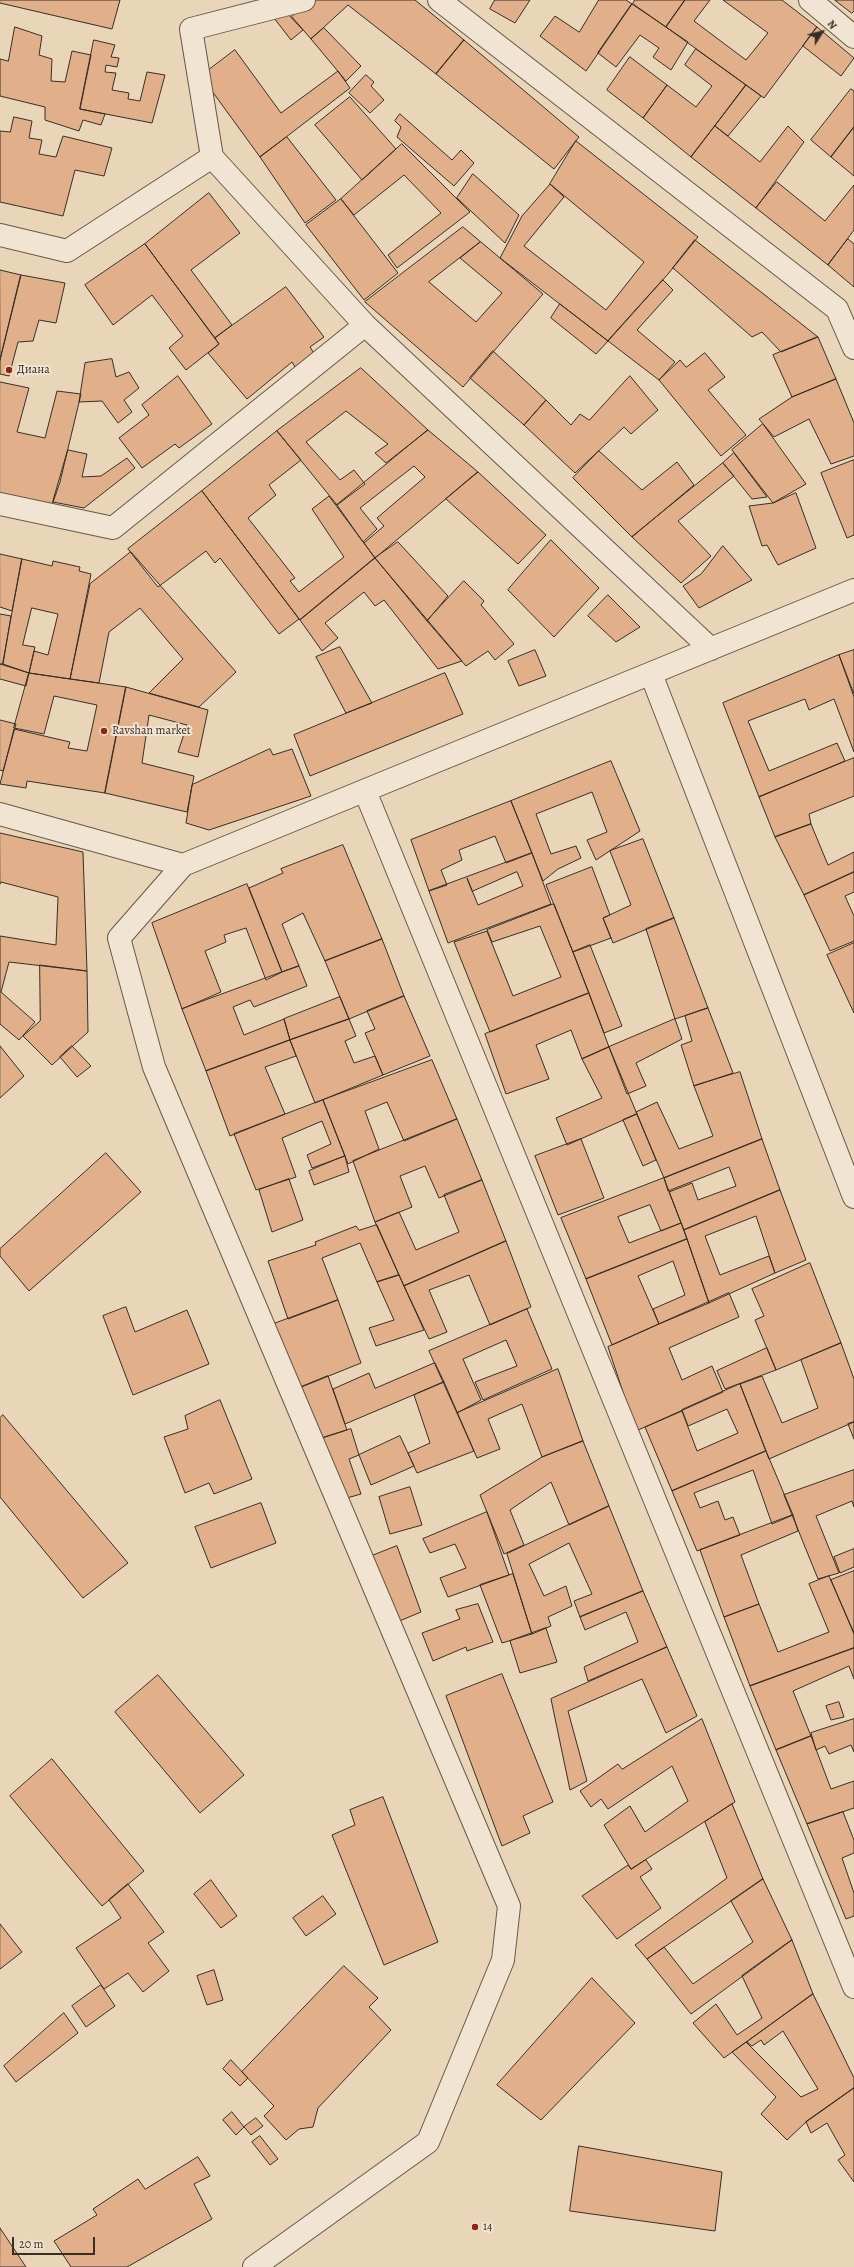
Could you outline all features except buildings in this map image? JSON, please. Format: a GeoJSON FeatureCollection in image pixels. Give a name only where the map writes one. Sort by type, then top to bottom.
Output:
{"type":"FeatureCollection","features":[{"type":"Feature","properties":{"kind":"street"},"geometry":{"type":"LineString","coordinates":[[304,0],[191,29],[212,157],[365,325],[711,649]]}},
{"type":"Feature","properties":{"kind":"street"},"geometry":{"type":"LineString","coordinates":[[438,0],[837,309],[854,348]]}},
{"type":"Feature","properties":{"kind":"street"},"geometry":{"type":"LineString","coordinates":[[810,0],[854,37]]}},
{"type":"Feature","properties":{"kind":"street"},"geometry":{"type":"LineString","coordinates":[[0,235],[67,251],[212,157]]}},
{"type":"Feature","properties":{"kind":"street"},"geometry":{"type":"LineString","coordinates":[[0,504],[113,528],[365,325]]}},
{"type":"Feature","properties":{"kind":"street"},"geometry":{"type":"LineString","coordinates":[[254,2267],[428,2142],[503,1960],[509,1906],[154,1067],[119,938],[183,865],[854,590]]}},
{"type":"Feature","properties":{"kind":"street"},"geometry":{"type":"LineString","coordinates":[[651,674],[854,1197]]}},
{"type":"Feature","properties":{"kind":"street"},"geometry":{"type":"LineString","coordinates":[[365,791],[854,1987]]}},
{"type":"Feature","properties":{"kind":"street"},"geometry":{"type":"LineString","coordinates":[[0,814],[183,865]]}},
{"type":"Feature","properties":{"kind":"place","name":"Диана"},"geometry":{"type":"Point","coordinates":[9,370]}},
{"type":"Feature","properties":{"kind":"place","name":"Ravshan market"},"geometry":{"type":"Point","coordinates":[104,731]}},
{"type":"Feature","properties":{"kind":"place","name":"14"},"geometry":{"type":"Point","coordinates":[475,2227]}}]}
